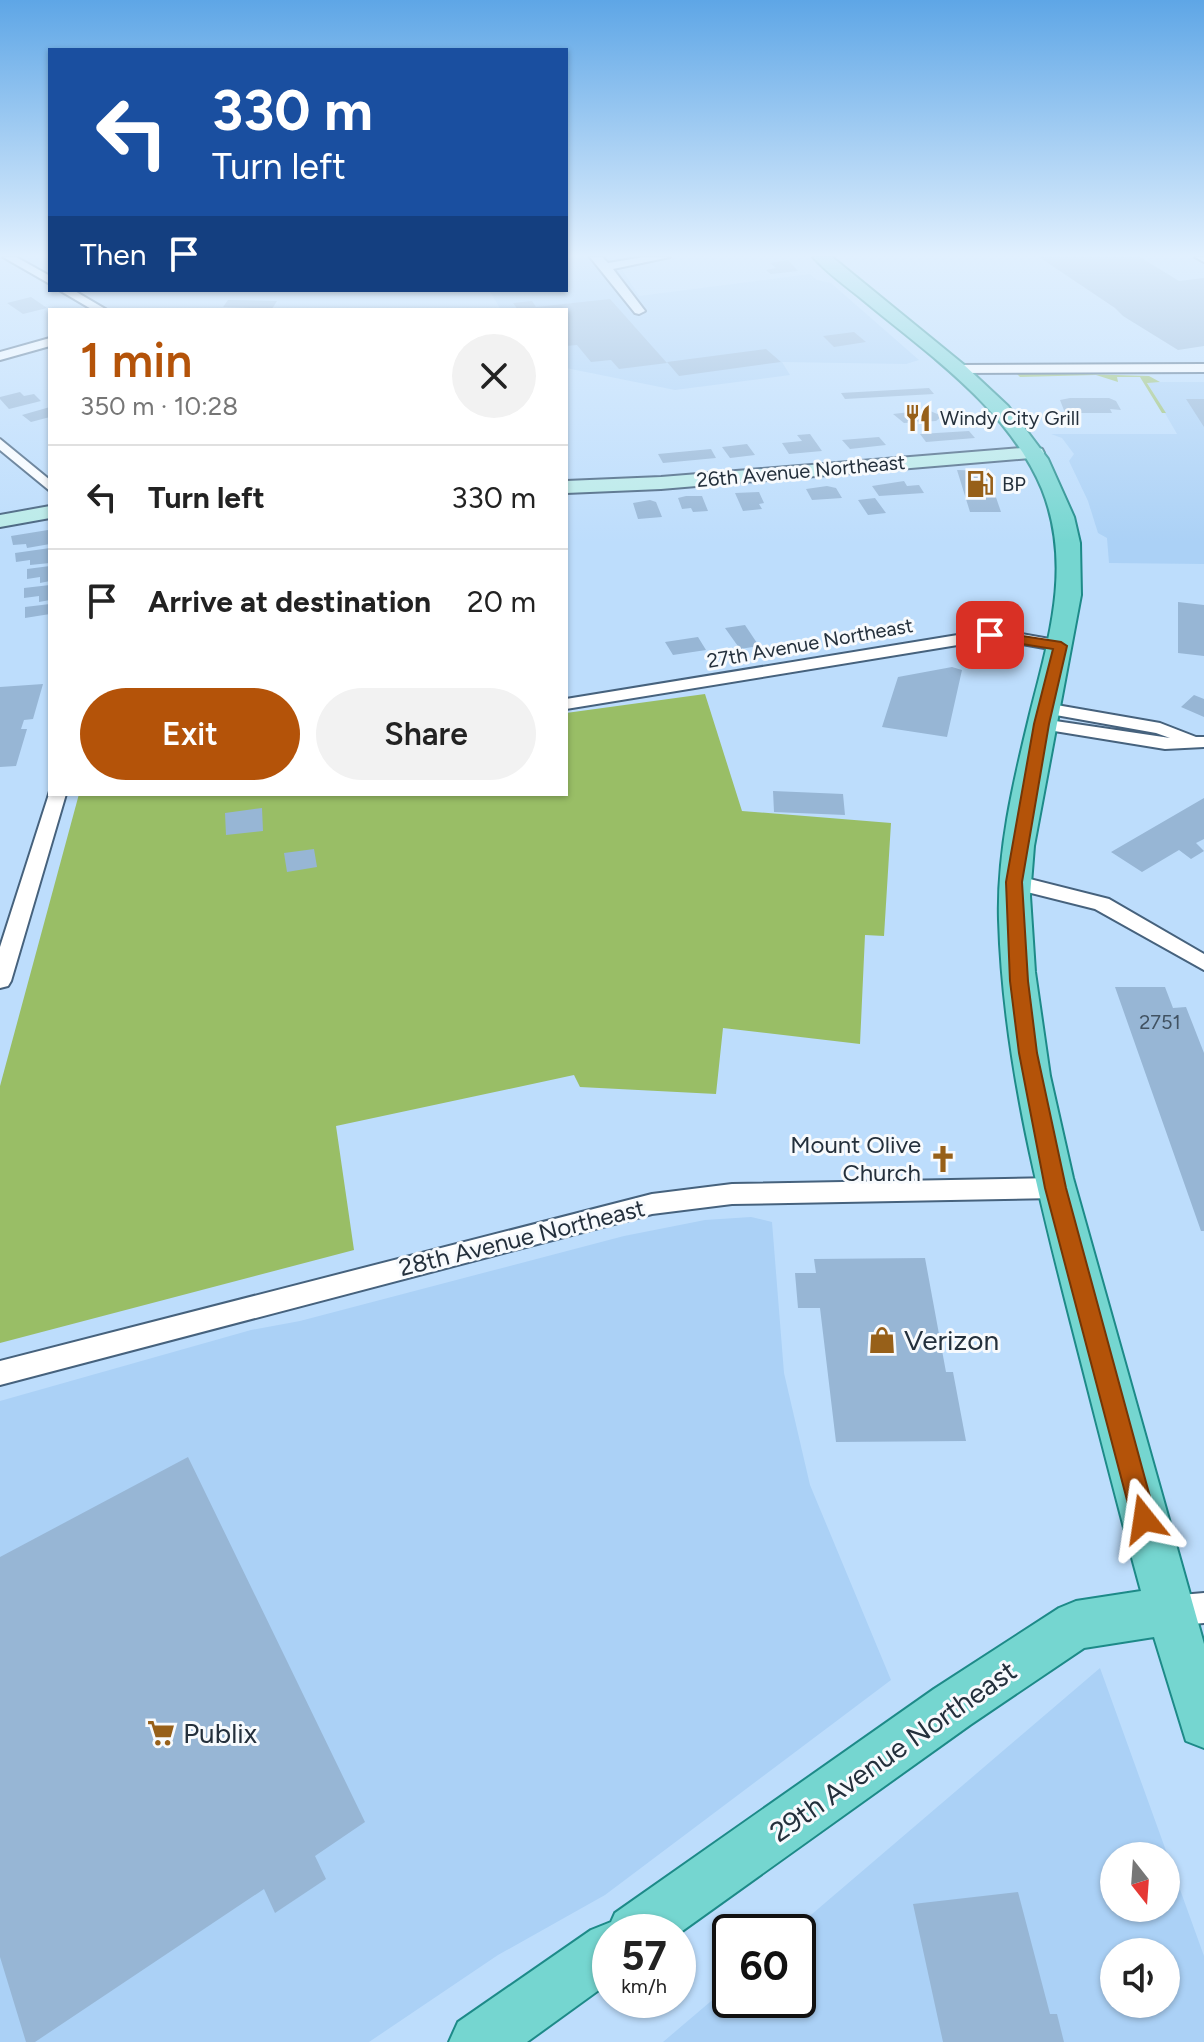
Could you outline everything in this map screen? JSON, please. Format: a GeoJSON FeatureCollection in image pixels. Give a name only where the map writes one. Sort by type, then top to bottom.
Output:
{"type":"FeatureCollection","features":[{"type":"Feature","properties":{"kind":"main road"},"geometry":{"type":"LineString","coordinates":[[938,352],[1007,414],[1035,453],[1059,505],[1069,546],[1069,602],[1044,716],[1014,882],[1019,981],[1026,1039],[1056,1188],[1186,1610],[1204,1723]]}},
{"type":"Feature","properties":{"kind":"main road","name":"29th Avenue Northeast"},"geometry":{"type":"LineString","coordinates":[[659,1914],[952,1707],[1076,1625],[1186,1610]]}},
{"type":"Feature","properties":{"kind":"main road"},"geometry":{"type":"LineString","coordinates":[[478,2042],[592,1962]]}},
{"type":"Feature","properties":{"kind":"street"},"geometry":{"type":"LineString","coordinates":[[958,369],[1204,368]]}},
{"type":"Feature","properties":{"kind":"street"},"geometry":{"type":"LineString","coordinates":[[0,443],[48,485]]}},
{"type":"Feature","properties":{"kind":"street","name":"26th Avenue Northeast"},"geometry":{"type":"LineString","coordinates":[[568,487],[1035,453]]}},
{"type":"Feature","properties":{"kind":"street"},"geometry":{"type":"LineString","coordinates":[[0,521],[48,512]]}},
{"type":"Feature","properties":{"kind":"street","name":"27th Avenue Northeast"},"geometry":{"type":"LineString","coordinates":[[568,704],[976,637],[1005,636],[1061,646]]}},
{"type":"Feature","properties":{"kind":"street"},"geometry":{"type":"LineString","coordinates":[[1044,716],[1200,742]]}},
{"type":"Feature","properties":{"kind":"street"},"geometry":{"type":"LineString","coordinates":[[0,981],[56,796]]}},
{"type":"Feature","properties":{"kind":"street"},"geometry":{"type":"LineString","coordinates":[[1014,882],[1102,904],[1204,963]]}},
{"type":"Feature","properties":{"kind":"street","name":"28th Avenue Northeast"},"geometry":{"type":"LineString","coordinates":[[0,1373],[652,1204],[732,1194],[1056,1188]]}},
{"type":"Feature","properties":{"kind":"shaded area"},"geometry":{"type":"Polygon","coordinates":[[[568,352],[910,352],[919,360],[906,364],[782,362],[790,375],[675,390],[568,368],[568,352]]]}},
{"type":"Feature","properties":{"kind":"shaded area"},"geometry":{"type":"Polygon","coordinates":[[[1147,382],[1204,382],[1204,564],[1109,563],[1107,538],[1098,533],[1088,501],[1069,461],[1074,454],[1062,438],[1051,434],[1177,434],[1147,382]]]}},
{"type":"Feature","properties":{"kind":"shaded area"},"geometry":{"type":"Polygon","coordinates":[[[751,1217],[772,1222],[784,1373],[810,1485],[891,1680],[605,1895],[498,1955],[369,2042],[0,2042],[0,1401],[251,1330],[300,1321],[624,1236],[705,1220],[751,1217]]]}},
{"type":"Feature","properties":{"kind":"shaded area"},"geometry":{"type":"Polygon","coordinates":[[[1100,1668],[1163,1842],[1100,1842],[1100,1922],[1180,1922],[1180,1890],[1204,1956],[1204,2042],[663,2042],[691,2018],[696,2018],[696,2014],[712,2000],[712,2018],[816,2018],[816,1914],[812,1914],[1100,1668]]]}},
{"type":"Feature","properties":{"kind":"green space"},"geometry":{"type":"Polygon","coordinates":[[[1015,372],[1149,376],[1160,382],[1147,383],[1166,413],[1162,413],[1140,377],[1117,377],[1118,382],[1096,375],[1020,377],[1015,372]]]}},
{"type":"Feature","properties":{"kind":"green space"},"geometry":{"type":"Polygon","coordinates":[[[705,694],[742,811],[891,823],[884,936],[865,935],[860,1044],[723,1028],[716,1094],[580,1087],[574,1075],[336,1126],[354,1250],[0,1343],[0,1086],[78,796],[568,796],[568,713],[705,694]]]}},
{"type":"Feature","properties":{"kind":"building"},"geometry":{"type":"Polygon","coordinates":[[[583,352],[657,352],[667,363],[619,369],[611,360],[591,362],[583,352]]]}},
{"type":"Feature","properties":{"kind":"building"},"geometry":{"type":"Polygon","coordinates":[[[741,352],[770,352],[781,362],[679,376],[667,362],[741,352]]]}},
{"type":"Feature","properties":{"kind":"building"},"geometry":{"type":"Polygon","coordinates":[[[929,388],[934,394],[845,399],[841,393],[929,388]]]}},
{"type":"Feature","properties":{"kind":"building"},"geometry":{"type":"Polygon","coordinates":[[[20,392],[24,396],[34,394],[41,401],[9,409],[0,399],[20,392]]]}},
{"type":"Feature","properties":{"kind":"building"},"geometry":{"type":"Polygon","coordinates":[[[1109,398],[1116,401],[1121,410],[1110,409],[1112,413],[1065,413],[1060,400],[1109,398]]]}},
{"type":"Feature","properties":{"kind":"building"},"geometry":{"type":"Polygon","coordinates":[[[1186,399],[1204,399],[1204,427],[1186,399]]]}},
{"type":"Feature","properties":{"kind":"building"},"geometry":{"type":"Polygon","coordinates":[[[48,408],[48,418],[31,422],[22,415],[48,408]]]}},
{"type":"Feature","properties":{"kind":"building","name":"Windy City Grill"},"geometry":{"type":"Polygon","coordinates":[[[928,410],[942,416],[936,421],[904,423],[893,414],[928,410]]]}},
{"type":"Feature","properties":{"kind":"building"},"geometry":{"type":"Polygon","coordinates":[[[969,431],[975,438],[926,442],[920,434],[969,431]]]}},
{"type":"Feature","properties":{"kind":"building"},"geometry":{"type":"Polygon","coordinates":[[[810,434],[822,451],[789,454],[782,443],[802,441],[797,435],[810,434]]]}},
{"type":"Feature","properties":{"kind":"building"},"geometry":{"type":"Polygon","coordinates":[[[879,437],[886,445],[850,449],[842,440],[879,437]]]}},
{"type":"Feature","properties":{"kind":"building"},"geometry":{"type":"Polygon","coordinates":[[[747,444],[755,455],[730,458],[722,447],[747,444]]]}},
{"type":"Feature","properties":{"kind":"building"},"geometry":{"type":"Polygon","coordinates":[[[711,449],[716,458],[663,463],[658,454],[711,449]]]}},
{"type":"Feature","properties":{"kind":"building"},"geometry":{"type":"Polygon","coordinates":[[[957,470],[987,471],[1001,512],[970,512],[957,470]]]}},
{"type":"Feature","properties":{"kind":"building"},"geometry":{"type":"Polygon","coordinates":[[[904,481],[907,486],[919,485],[924,493],[879,496],[872,486],[904,481]]]}},
{"type":"Feature","properties":{"kind":"building"},"geometry":{"type":"Polygon","coordinates":[[[836,488],[842,498],[812,500],[806,489],[836,488]]]}},
{"type":"Feature","properties":{"kind":"building"},"geometry":{"type":"Polygon","coordinates":[[[759,492],[764,503],[759,504],[762,509],[743,511],[735,493],[759,492]]]}},
{"type":"Feature","properties":{"kind":"building"},"geometry":{"type":"Polygon","coordinates":[[[702,496],[708,511],[682,509],[678,498],[702,496]]]}},
{"type":"Feature","properties":{"kind":"building"},"geometry":{"type":"Polygon","coordinates":[[[875,498],[886,513],[868,515],[858,500],[875,498]]]}},
{"type":"Feature","properties":{"kind":"building"},"geometry":{"type":"Polygon","coordinates":[[[656,502],[662,517],[638,519],[633,503],[656,502]]]}},
{"type":"Feature","properties":{"kind":"building"},"geometry":{"type":"Polygon","coordinates":[[[48,530],[48,544],[27,548],[26,544],[13,545],[11,536],[48,530]]]}},
{"type":"Feature","properties":{"kind":"building"},"geometry":{"type":"Polygon","coordinates":[[[48,548],[48,563],[30,565],[30,560],[16,562],[15,553],[48,548]]]}},
{"type":"Feature","properties":{"kind":"building"},"geometry":{"type":"Polygon","coordinates":[[[48,566],[48,581],[40,583],[40,577],[27,579],[27,569],[48,566]]]}},
{"type":"Feature","properties":{"kind":"building"},"geometry":{"type":"Polygon","coordinates":[[[48,585],[48,600],[39,602],[39,596],[24,598],[24,588],[48,585]]]}},
{"type":"Feature","properties":{"kind":"building"},"geometry":{"type":"Polygon","coordinates":[[[1178,602],[1204,605],[1204,656],[1178,653],[1178,602]]]}},
{"type":"Feature","properties":{"kind":"building"},"geometry":{"type":"Polygon","coordinates":[[[48,604],[48,614],[25,618],[25,607],[48,604]]]}},
{"type":"Feature","properties":{"kind":"building"},"geometry":{"type":"Polygon","coordinates":[[[745,625],[759,646],[740,649],[725,628],[745,625]]]}},
{"type":"Feature","properties":{"kind":"building"},"geometry":{"type":"Polygon","coordinates":[[[698,637],[706,650],[673,655],[665,642],[698,637]]]}},
{"type":"Feature","properties":{"kind":"building"},"geometry":{"type":"Polygon","coordinates":[[[952,667],[962,670],[947,737],[882,727],[898,677],[952,667]]]}},
{"type":"Feature","properties":{"kind":"building"},"geometry":{"type":"Polygon","coordinates":[[[43,684],[33,719],[24,720],[21,729],[27,729],[16,766],[0,767],[0,687],[43,684]]]}},
{"type":"Feature","properties":{"kind":"building"},"geometry":{"type":"Polygon","coordinates":[[[1194,695],[1204,699],[1204,717],[1181,707],[1194,695]]]}},
{"type":"Feature","properties":{"kind":"building"},"geometry":{"type":"Polygon","coordinates":[[[773,791],[843,794],[845,815],[774,812],[773,791]]]}},
{"type":"Feature","properties":{"kind":"building"},"geometry":{"type":"Polygon","coordinates":[[[1204,798],[1204,839],[1196,843],[1204,851],[1191,859],[1179,850],[1142,872],[1111,852],[1204,798]]]}},
{"type":"Feature","properties":{"kind":"building"},"geometry":{"type":"Polygon","coordinates":[[[262,808],[263,831],[226,835],[225,813],[262,808]]]}},
{"type":"Feature","properties":{"kind":"building"},"geometry":{"type":"Polygon","coordinates":[[[314,849],[317,867],[287,872],[284,853],[314,849]]]}},
{"type":"Feature","properties":{"kind":"building"},"geometry":{"type":"Polygon","coordinates":[[[1115,987],[1165,987],[1173,1008],[1186,1007],[1204,1053],[1204,1231],[1201,1231],[1115,987]]]}},
{"type":"Feature","properties":{"kind":"building","name":"Verizon"},"geometry":{"type":"Polygon","coordinates":[[[925,1258],[946,1372],[953,1372],[966,1441],[836,1442],[820,1308],[798,1308],[795,1273],[816,1273],[814,1259],[925,1258]]]}},
{"type":"Feature","properties":{"kind":"building","name":"Publix"},"geometry":{"type":"Polygon","coordinates":[[[188,1457],[365,1822],[315,1856],[326,1879],[275,1913],[264,1889],[35,2042],[26,2042],[0,1957],[0,1557],[188,1457]]]}},
{"type":"Feature","properties":{"kind":"building"},"geometry":{"type":"Polygon","coordinates":[[[1018,1892],[1050,2014],[1057,2014],[1064,2042],[943,2042],[913,1904],[1018,1892]]]}},
{"type":"Feature","properties":{"kind":"place","name":"Windy City Grill"},"geometry":{"type":"Point","coordinates":[918,418]}},
{"type":"Feature","properties":{"kind":"place","name":"BP"},"geometry":{"type":"Point","coordinates":[980,484]}},
{"type":"Feature","properties":{"kind":"place","name":"Mount Olive Church"},"geometry":{"type":"Point","coordinates":[943,1159]}},
{"type":"Feature","properties":{"kind":"place","name":"Verizon"},"geometry":{"type":"Point","coordinates":[882,1340]}},
{"type":"Feature","properties":{"kind":"place","name":"Publix"},"geometry":{"type":"Point","coordinates":[161,1733]}},
{"type":"Feature","properties":{"kind":"route"},"geometry":{"type":"LineString","coordinates":[[990,635],[1061,646],[1042,724],[1014,882],[1019,981],[1028,1053],[1056,1188],[1144,1519]]}}]}
